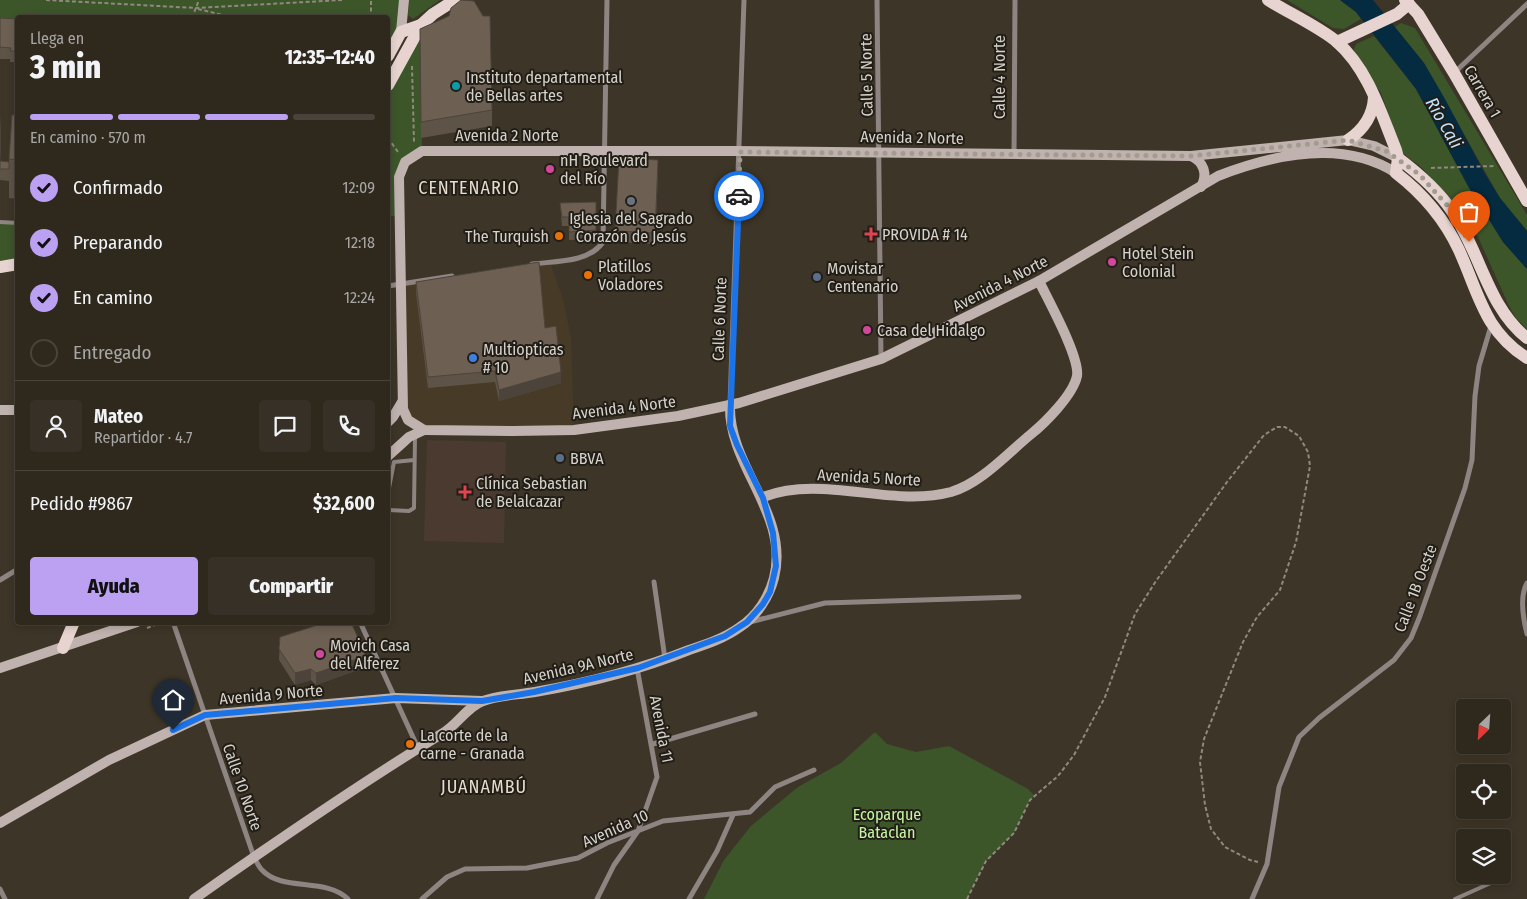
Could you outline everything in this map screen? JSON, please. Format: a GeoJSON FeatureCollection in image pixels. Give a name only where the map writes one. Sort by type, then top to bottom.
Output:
{"type":"FeatureCollection","features":[{"type":"Feature","properties":{"kind":"main road"},"geometry":{"type":"LineString","coordinates":[[390,52],[401,32],[404,0]]}},
{"type":"Feature","properties":{"kind":"main road"},"geometry":{"type":"LineString","coordinates":[[390,81],[421,25],[433,14],[455,0]]}},
{"type":"Feature","properties":{"kind":"main road"},"geometry":{"type":"LineString","coordinates":[[1268,0],[1337,42],[1354,63],[1374,95],[1398,158],[1396,173],[1411,184],[1427,202],[1458,248],[1491,325],[1512,349],[1527,358]]}},
{"type":"Feature","properties":{"kind":"main road"},"geometry":{"type":"LineString","coordinates":[[1337,42],[1397,14],[1410,1]]}},
{"type":"Feature","properties":{"kind":"main road","name":"Carrera 1"},"geometry":{"type":"LineString","coordinates":[[1410,1],[1454,73],[1527,201]]}},
{"type":"Feature","properties":{"kind":"main road"},"geometry":{"type":"LineString","coordinates":[[401,32],[421,25]]}},
{"type":"Feature","properties":{"kind":"main road"},"geometry":{"type":"LineString","coordinates":[[1348,140],[1366,124],[1372,110],[1374,95]]}},
{"type":"Feature","properties":{"kind":"main road","name":"Avenida 2 Norte"},"geometry":{"type":"LineString","coordinates":[[418,153],[740,152],[1191,156],[1348,140],[1374,146],[1398,158]]}},
{"type":"Feature","properties":{"kind":"main road"},"geometry":{"type":"LineString","coordinates":[[390,454],[419,432],[408,420],[402,402],[399,177],[406,162],[418,153]]}},
{"type":"Feature","properties":{"kind":"main road","name":"Avenida 4 Norte"},"geometry":{"type":"LineString","coordinates":[[419,432],[574,430],[678,416],[730,405],[880,359],[1039,281],[1201,186],[1235,170],[1292,156],[1315,154],[1359,156],[1383,165],[1396,173]]}},
{"type":"Feature","properties":{"kind":"main road"},"geometry":{"type":"LineString","coordinates":[[1191,156],[1199,161],[1204,169],[1204,178],[1201,186]]}},
{"type":"Feature","properties":{"kind":"main road"},"geometry":{"type":"LineString","coordinates":[[1398,158],[1438,192],[1453,212],[1509,321],[1527,338]]}},
{"type":"Feature","properties":{"kind":"main road"},"geometry":{"type":"LineString","coordinates":[[0,267],[15,264]]}},
{"type":"Feature","properties":{"kind":"main road","name":"Avenida 5 Norte"},"geometry":{"type":"LineString","coordinates":[[763,498],[779,491],[800,488],[916,496],[951,492],[973,482],[1047,421],[1065,399],[1076,376],[1074,357],[1039,281]]}},
{"type":"Feature","properties":{"kind":"main road"},"geometry":{"type":"LineString","coordinates":[[390,420],[399,410],[402,402]]}},
{"type":"Feature","properties":{"kind":"main road","name":"Calle 6 Norte"},"geometry":{"type":"LineString","coordinates":[[730,405],[730,426],[737,445],[763,498],[773,533],[776,566],[770,592],[763,604],[747,622]]}},
{"type":"Feature","properties":{"kind":"main road"},"geometry":{"type":"LineString","coordinates":[[0,410],[15,410]]}},
{"type":"Feature","properties":{"kind":"main road","name":"Avenida 9A Norte"},"geometry":{"type":"LineString","coordinates":[[482,701],[559,688],[665,660],[725,636],[747,622]]}},
{"type":"Feature","properties":{"kind":"main road"},"geometry":{"type":"LineString","coordinates":[[63,648],[73,625]]}},
{"type":"Feature","properties":{"kind":"main road"},"geometry":{"type":"LineString","coordinates":[[0,668],[128,625]]}},
{"type":"Feature","properties":{"kind":"main road","name":"Avenida 9 Norte"},"geometry":{"type":"LineString","coordinates":[[0,823],[109,760],[205,715],[396,698],[482,701]]}},
{"type":"Feature","properties":{"kind":"main road"},"geometry":{"type":"LineString","coordinates":[[194,899],[254,857],[446,731],[482,701]]}},
{"type":"Feature","properties":{"kind":"street"},"geometry":{"type":"LineString","coordinates":[[522,266],[588,256],[597,251],[603,242],[607,0]]}},
{"type":"Feature","properties":{"kind":"street","name":"Calle 6 Norte"},"geometry":{"type":"LineString","coordinates":[[730,405],[744,0]]}},
{"type":"Feature","properties":{"kind":"street","name":"Calle 5 Norte"},"geometry":{"type":"LineString","coordinates":[[877,0],[880,359]]}},
{"type":"Feature","properties":{"kind":"street","name":"Calle 4 Norte"},"geometry":{"type":"LineString","coordinates":[[1014,154],[1015,0]]}},
{"type":"Feature","properties":{"kind":"street"},"geometry":{"type":"LineString","coordinates":[[1454,73],[1527,4]]}},
{"type":"Feature","properties":{"kind":"street"},"geometry":{"type":"LineString","coordinates":[[390,286],[456,276]]}},
{"type":"Feature","properties":{"kind":"street","name":"Calle 1B Oeste"},"geometry":{"type":"LineString","coordinates":[[1252,899],[1268,864],[1279,787],[1299,737],[1319,718],[1394,660],[1411,638],[1465,488],[1472,460],[1475,396],[1480,366],[1491,325]]}},
{"type":"Feature","properties":{"kind":"street"},"geometry":{"type":"LineString","coordinates":[[0,580],[15,571]]}},
{"type":"Feature","properties":{"kind":"street"},"geometry":{"type":"LineString","coordinates":[[654,582],[665,660]]}},
{"type":"Feature","properties":{"kind":"street"},"geometry":{"type":"LineString","coordinates":[[1527,583],[1523,591],[1524,622],[1527,634]]}},
{"type":"Feature","properties":{"kind":"street","name":"Avenida 9A Norte"},"geometry":{"type":"LineString","coordinates":[[747,622],[825,603],[1019,597]]}},
{"type":"Feature","properties":{"kind":"street","name":"Calle 10 Norte"},"geometry":{"type":"LineString","coordinates":[[174,625],[254,857],[263,872],[277,880],[330,888],[348,899]]}},
{"type":"Feature","properties":{"kind":"street"},"geometry":{"type":"LineString","coordinates":[[361,625],[418,748]]}},
{"type":"Feature","properties":{"kind":"street","name":"Avenida 11"},"geometry":{"type":"LineString","coordinates":[[597,899],[614,865],[638,830],[658,777],[638,668]]}},
{"type":"Feature","properties":{"kind":"street"},"geometry":{"type":"LineString","coordinates":[[653,744],[755,714]]}},
{"type":"Feature","properties":{"kind":"street","name":"Avenida 10"},"geometry":{"type":"LineString","coordinates":[[422,899],[446,877],[465,869],[528,868],[578,858],[638,830],[663,821],[750,812],[775,787],[814,770]]}},
{"type":"Feature","properties":{"kind":"street"},"geometry":{"type":"LineString","coordinates":[[689,899],[718,851],[733,815]]}},
{"type":"Feature","properties":{"kind":"street"},"geometry":{"type":"LineString","coordinates":[[0,889],[5,899]]}},
{"type":"Feature","properties":{"kind":"lane"},"geometry":{"type":"LineString","coordinates":[[0,222],[15,223]]}},
{"type":"Feature","properties":{"kind":"lane"},"geometry":{"type":"LineString","coordinates":[[390,510],[412,511],[414,460],[419,432]]}},
{"type":"Feature","properties":{"kind":"lane"},"geometry":{"type":"LineString","coordinates":[[390,476],[394,462],[414,460]]}},
{"type":"Feature","properties":{"kind":"lane"},"geometry":{"type":"LineString","coordinates":[[1455,899],[1488,884]]}},
{"type":"Feature","properties":{"kind":"path"},"geometry":{"type":"LineString","coordinates":[[46,0],[196,7],[342,0]]}},
{"type":"Feature","properties":{"kind":"path"},"geometry":{"type":"LineString","coordinates":[[193,15],[200,0]]}},
{"type":"Feature","properties":{"kind":"path"},"geometry":{"type":"LineString","coordinates":[[371,0],[371,15]]}},
{"type":"Feature","properties":{"kind":"path"},"geometry":{"type":"LineString","coordinates":[[196,7],[224,15]]}},
{"type":"Feature","properties":{"kind":"path"},"geometry":{"type":"LineString","coordinates":[[412,66],[418,153]]}},
{"type":"Feature","properties":{"kind":"path"},"geometry":{"type":"LineString","coordinates":[[390,141],[406,162]]}},
{"type":"Feature","properties":{"kind":"path"},"geometry":{"type":"LineString","coordinates":[[1434,168],[1491,166]]}},
{"type":"Feature","properties":{"kind":"path"},"geometry":{"type":"LineString","coordinates":[[967,899],[986,861],[1014,834],[1030,800],[1058,776],[1074,754],[1104,697],[1136,614],[1156,581],[1227,482],[1264,435],[1277,427],[1285,427],[1299,436],[1308,452],[1310,466],[1296,542],[1280,590],[1257,617],[1243,642],[1204,740],[1200,762],[1205,806],[1212,829],[1225,847],[1250,860],[1268,864]]}},
{"type":"Feature","properties":{"kind":"shaded area"},"geometry":{"type":"Polygon","coordinates":[[[550,262],[563,299],[571,338],[574,430],[424,430],[408,420],[400,284],[550,262]]]}},
{"type":"Feature","properties":{"kind":"shaded area","name":"Clínica Sebastian de Belalcazar"},"geometry":{"type":"Polygon","coordinates":[[[427,440],[506,442],[504,543],[424,541],[427,440]]]}},
{"type":"Feature","properties":{"kind":"green space"},"geometry":{"type":"Polygon","coordinates":[[[0,0],[404,0],[401,32],[390,52],[390,15],[15,15],[15,30],[0,30],[0,0]]]}},
{"type":"Feature","properties":{"kind":"green space"},"geometry":{"type":"Polygon","coordinates":[[[409,0],[440,0],[413,19],[408,15],[409,0]]]}},
{"type":"Feature","properties":{"kind":"green space"},"geometry":{"type":"Polygon","coordinates":[[[1287,0],[1340,0],[1356,12],[1361,19],[1344,29],[1333,28],[1287,0]]]}},
{"type":"Feature","properties":{"kind":"green space"},"geometry":{"type":"Polygon","coordinates":[[[1401,23],[1415,28],[1527,215],[1527,231],[1500,198],[1424,63],[1395,27],[1401,23]]]}},
{"type":"Feature","properties":{"kind":"green space"},"geometry":{"type":"Polygon","coordinates":[[[421,25],[422,151],[406,162],[399,216],[390,216],[390,81],[421,25]]]}},
{"type":"Feature","properties":{"kind":"green space"},"geometry":{"type":"Polygon","coordinates":[[[1374,36],[1416,89],[1468,186],[1503,242],[1527,269],[1527,329],[1516,318],[1509,306],[1478,237],[1459,209],[1421,167],[1402,153],[1381,93],[1353,52],[1356,44],[1374,36]]]}},
{"type":"Feature","properties":{"kind":"green space"},"geometry":{"type":"Polygon","coordinates":[[[0,222],[15,223],[15,264],[0,267],[0,222]]]}},
{"type":"Feature","properties":{"kind":"green space","name":"Ecoparque Bataclan"},"geometry":{"type":"Polygon","coordinates":[[[875,732],[887,744],[916,752],[949,746],[1028,789],[1035,796],[1030,800],[1014,833],[986,861],[967,899],[704,899],[724,860],[751,826],[798,787],[841,763],[875,732]]]}},
{"type":"Feature","properties":{"kind":"water","name":"Río Cali"},"geometry":{"type":"Polygon","coordinates":[[[1340,0],[1373,0],[1424,63],[1484,172],[1500,198],[1527,231],[1527,269],[1503,242],[1468,186],[1416,89],[1356,12],[1340,0]]]}},
{"type":"Feature","properties":{"kind":"building","name":"Instituto departamental de Bellas artes"},"geometry":{"type":"Polygon","coordinates":[[[461,0],[474,1],[483,16],[490,16],[492,110],[421,122],[420,29],[449,16],[451,8],[461,0]]]}},
{"type":"Feature","properties":{"kind":"building"},"geometry":{"type":"Polygon","coordinates":[[[0,18],[15,19],[15,51],[10,51],[11,48],[0,47],[0,18]]]}},
{"type":"Feature","properties":{"kind":"building"},"geometry":{"type":"Polygon","coordinates":[[[12,115],[15,115],[15,160],[9,159],[12,115]]]}},
{"type":"Feature","properties":{"kind":"building"},"geometry":{"type":"Polygon","coordinates":[[[619,158],[658,160],[655,233],[615,231],[619,158]]]}},
{"type":"Feature","properties":{"kind":"building"},"geometry":{"type":"Polygon","coordinates":[[[0,161],[9,162],[9,169],[0,169],[0,161]]]}},
{"type":"Feature","properties":{"kind":"building"},"geometry":{"type":"Polygon","coordinates":[[[596,202],[596,230],[569,232],[569,217],[562,217],[560,203],[596,202]]]}},
{"type":"Feature","properties":{"kind":"building"},"geometry":{"type":"Polygon","coordinates":[[[539,262],[545,328],[556,326],[561,372],[499,390],[495,371],[428,377],[416,282],[539,262]]]}},
{"type":"Feature","properties":{"kind":"building","name":"Movich Casa del Alferez"},"geometry":{"type":"Polygon","coordinates":[[[318,625],[352,625],[366,656],[316,673],[311,669],[295,673],[279,649],[280,637],[318,625]]]}},
{"type":"Feature","properties":{"kind":"way so far"},"geometry":{"type":"LineString","coordinates":[[739,196],[740,152],[1191,156],[1348,140],[1386,151],[1420,175],[1438,192],[1453,212],[1469,242]]}},
{"type":"Feature","properties":{"kind":"place","name":"Instituto departamental de Bellas artes"},"geometry":{"type":"Point","coordinates":[456,86]}},
{"type":"Feature","properties":{"kind":"place","name":"nH Boulevard del Río"},"geometry":{"type":"Point","coordinates":[550,169]}},
{"type":"Feature","properties":{"kind":"place","name":"Iglesia del Sagrado Corazón de Jesús"},"geometry":{"type":"Point","coordinates":[631,201]}},
{"type":"Feature","properties":{"kind":"place","name":"PROVIDA # 14"},"geometry":{"type":"Point","coordinates":[871,234]}},
{"type":"Feature","properties":{"kind":"place","name":"The Turquish"},"geometry":{"type":"Point","coordinates":[559,236]}},
{"type":"Feature","properties":{"kind":"place","name":"Hotel Stein Colonial"},"geometry":{"type":"Point","coordinates":[1112,262]}},
{"type":"Feature","properties":{"kind":"place","name":"Platillos Voladores"},"geometry":{"type":"Point","coordinates":[588,275]}},
{"type":"Feature","properties":{"kind":"place","name":"Movistar Centenario"},"geometry":{"type":"Point","coordinates":[817,277]}},
{"type":"Feature","properties":{"kind":"place","name":"Casa del Hidalgo"},"geometry":{"type":"Point","coordinates":[867,330]}},
{"type":"Feature","properties":{"kind":"place","name":"Multiopticas # 10"},"geometry":{"type":"Point","coordinates":[473,358]}},
{"type":"Feature","properties":{"kind":"place","name":"BBVA"},"geometry":{"type":"Point","coordinates":[560,458]}},
{"type":"Feature","properties":{"kind":"place","name":"Clínica Sebastian de Belalcazar"},"geometry":{"type":"Point","coordinates":[465,492]}},
{"type":"Feature","properties":{"kind":"place","name":"Movich Casa del Alferez"},"geometry":{"type":"Point","coordinates":[320,654]}},
{"type":"Feature","properties":{"kind":"place","name":"La corte de la carne - Granada"},"geometry":{"type":"Point","coordinates":[410,744]}},
{"type":"Feature","properties":{"kind":"district","name":"CENTENARIO"},"geometry":{"type":"Point","coordinates":[469,188]}},
{"type":"Feature","properties":{"kind":"district","name":"JUANAMBÚ"},"geometry":{"type":"Point","coordinates":[484,787]}},
{"type":"Feature","properties":{"kind":"route"},"geometry":{"type":"LineString","coordinates":[[173,730],[205,715],[396,698],[440,698],[482,701],[567,686],[665,660],[725,636],[747,622],[763,604],[770,592],[774,578],[777,551],[763,498],[737,445],[730,426],[739,196]]}}]}
